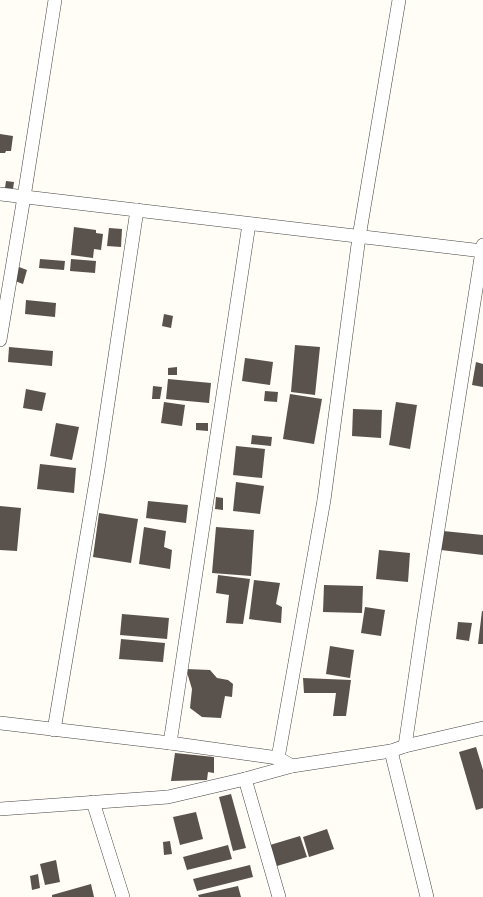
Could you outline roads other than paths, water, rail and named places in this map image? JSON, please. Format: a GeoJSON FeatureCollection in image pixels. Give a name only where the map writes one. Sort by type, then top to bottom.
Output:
{"type":"FeatureCollection","features":[{"type":"Feature","properties":{"kind":"street"},"geometry":{"type":"LineString","coordinates":[[0,340],[55,0]]}},
{"type":"Feature","properties":{"kind":"street"},"geometry":{"type":"LineString","coordinates":[[278,758],[324,500],[359,237],[399,0]]}},
{"type":"Feature","properties":{"kind":"street"},"geometry":{"type":"LineString","coordinates":[[0,194],[359,237],[483,249],[405,746]]}},
{"type":"Feature","properties":{"kind":"street"},"geometry":{"type":"LineString","coordinates":[[54,730],[98,469],[137,210]]}},
{"type":"Feature","properties":{"kind":"street"},"geometry":{"type":"LineString","coordinates":[[170,743],[249,224]]}},
{"type":"Feature","properties":{"kind":"street"},"geometry":{"type":"LineString","coordinates":[[0,723],[170,743],[278,758],[292,766]]}},
{"type":"Feature","properties":{"kind":"street"},"geometry":{"type":"LineString","coordinates":[[0,809],[168,797],[246,779],[292,766],[391,751],[405,746],[483,728]]}},
{"type":"Feature","properties":{"kind":"street"},"geometry":{"type":"LineString","coordinates":[[391,751],[427,897]]}},
{"type":"Feature","properties":{"kind":"street"},"geometry":{"type":"LineString","coordinates":[[246,779],[279,897]]}},
{"type":"Feature","properties":{"kind":"street"},"geometry":{"type":"LineString","coordinates":[[93,802],[123,897]]}}]}
